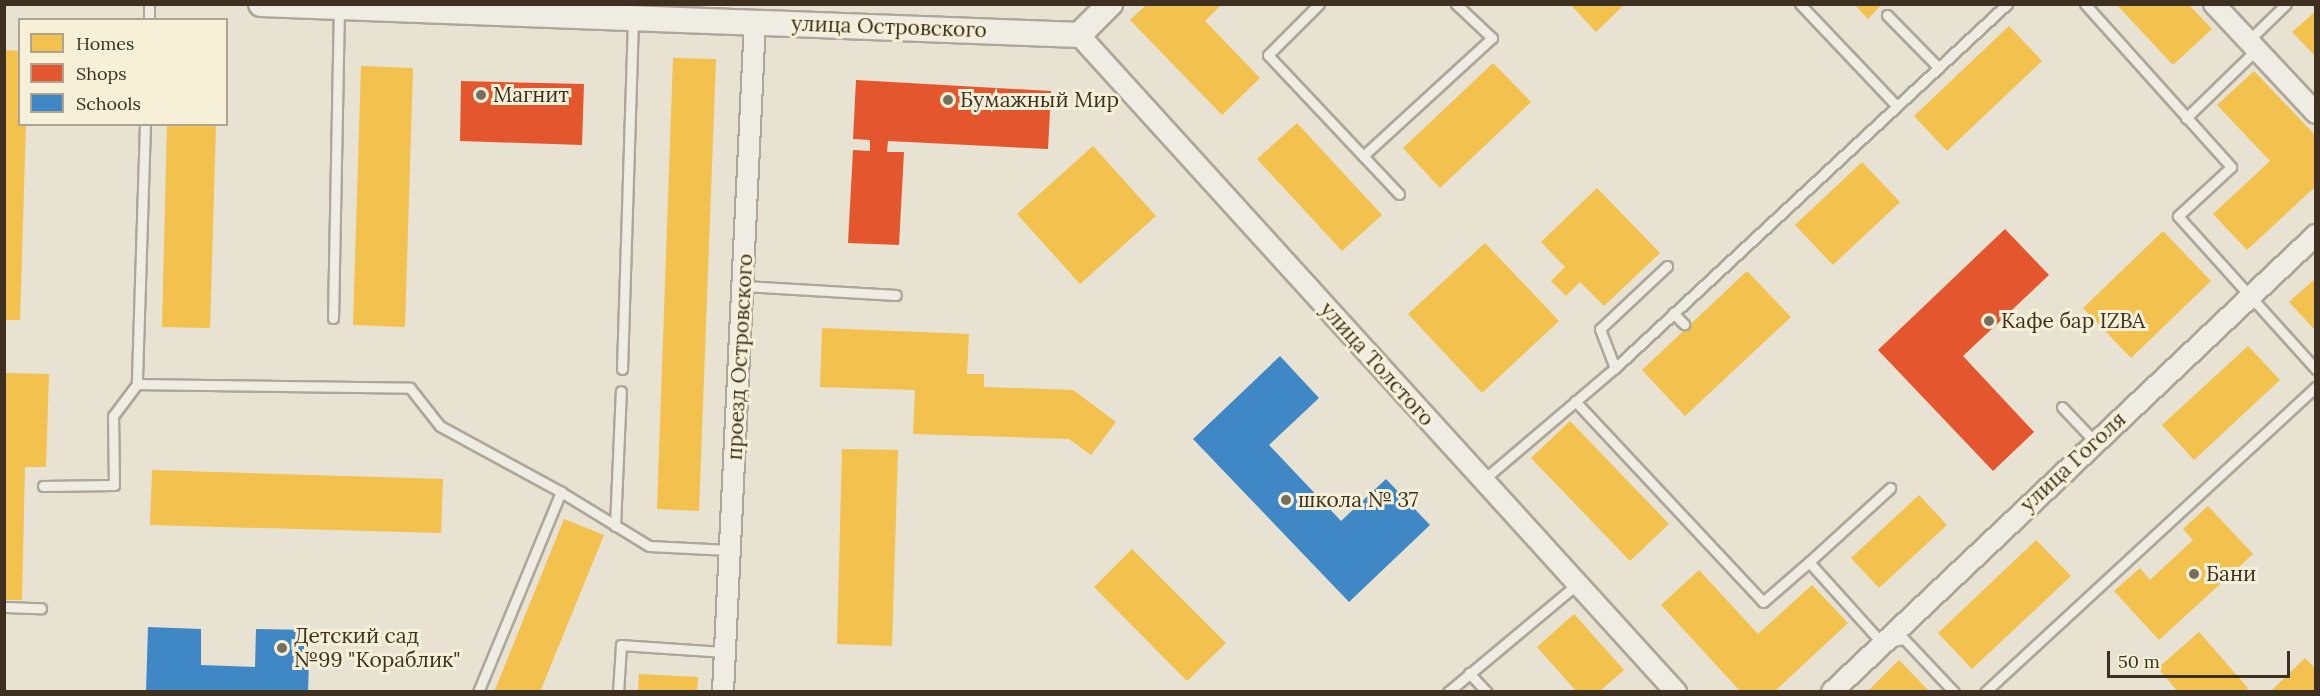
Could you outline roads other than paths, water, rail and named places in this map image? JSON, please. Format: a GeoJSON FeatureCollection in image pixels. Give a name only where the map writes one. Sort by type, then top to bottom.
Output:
{"type":"FeatureCollection","features":[{"type":"Feature","properties":{"kind":"street","name":"улица Островского"},"geometry":{"type":"LineString","coordinates":[[261,4],[433,8],[633,17],[746,18],[1079,35]]}},
{"type":"Feature","properties":{"kind":"street"},"geometry":{"type":"LineString","coordinates":[[1079,35],[1110,4]]}},
{"type":"Feature","properties":{"kind":"street"},"geometry":{"type":"LineString","coordinates":[[2214,4],[2316,113]]}},
{"type":"Feature","properties":{"kind":"street","name":"проезд Островского"},"geometry":{"type":"LineString","coordinates":[[723,692],[744,286],[746,18]]}},
{"type":"Feature","properties":{"kind":"street","name":"улица Толстого"},"geometry":{"type":"LineString","coordinates":[[1079,35],[1676,692]]}},
{"type":"Feature","properties":{"kind":"street","name":"улица Гоголя"},"geometry":{"type":"LineString","coordinates":[[1832,692],[2094,441],[2316,235]]}},
{"type":"Feature","properties":{"kind":"lane"},"geometry":{"type":"LineString","coordinates":[[1319,4],[1268,55],[1399,194]]}},
{"type":"Feature","properties":{"kind":"lane"},"geometry":{"type":"LineString","coordinates":[[1363,156],[1492,38],[1456,4]]}},
{"type":"Feature","properties":{"kind":"lane"},"geometry":{"type":"LineString","coordinates":[[1800,4],[1896,105]]}},
{"type":"Feature","properties":{"kind":"lane"},"geometry":{"type":"LineString","coordinates":[[1482,481],[1615,368],[2007,4]]}},
{"type":"Feature","properties":{"kind":"lane"},"geometry":{"type":"LineString","coordinates":[[2085,4],[2231,167],[2178,216],[2316,369]]}},
{"type":"Feature","properties":{"kind":"lane"},"geometry":{"type":"LineString","coordinates":[[2186,118],[2252,46],[2286,4]]}},
{"type":"Feature","properties":{"kind":"lane"},"geometry":{"type":"LineString","coordinates":[[333,318],[339,7]]}},
{"type":"Feature","properties":{"kind":"lane"},"geometry":{"type":"LineString","coordinates":[[1887,15],[1939,68]]}},
{"type":"Feature","properties":{"kind":"lane"},"geometry":{"type":"LineString","coordinates":[[622,369],[633,17]]}},
{"type":"Feature","properties":{"kind":"lane"},"geometry":{"type":"LineString","coordinates":[[43,486],[114,485],[113,416],[137,384],[145,126]]}},
{"type":"Feature","properties":{"kind":"lane"},"geometry":{"type":"LineString","coordinates":[[1615,368],[1600,329],[1667,266]]}},
{"type":"Feature","properties":{"kind":"lane"},"geometry":{"type":"LineString","coordinates":[[744,286],[896,296]]}},
{"type":"Feature","properties":{"kind":"lane"},"geometry":{"type":"LineString","coordinates":[[1673,313],[1684,324]]}},
{"type":"Feature","properties":{"kind":"lane"},"geometry":{"type":"LineString","coordinates":[[137,384],[410,388],[440,426],[561,492],[649,546],[729,550]]}},
{"type":"Feature","properties":{"kind":"lane"},"geometry":{"type":"LineString","coordinates":[[1985,692],[2316,387]]}},
{"type":"Feature","properties":{"kind":"lane"},"geometry":{"type":"LineString","coordinates":[[615,526],[621,391]]}},
{"type":"Feature","properties":{"kind":"lane"},"geometry":{"type":"LineString","coordinates":[[1575,401],[1763,602],[1890,488]]}},
{"type":"Feature","properties":{"kind":"lane"},"geometry":{"type":"LineString","coordinates":[[2062,408],[2094,441]]}},
{"type":"Feature","properties":{"kind":"lane"},"geometry":{"type":"LineString","coordinates":[[478,692],[561,492]]}},
{"type":"Feature","properties":{"kind":"lane"},"geometry":{"type":"LineString","coordinates":[[1809,562],[1882,643],[1904,639],[1954,692]]}},
{"type":"Feature","properties":{"kind":"lane"},"geometry":{"type":"LineString","coordinates":[[1448,692],[1577,584]]}},
{"type":"Feature","properties":{"kind":"lane"},"geometry":{"type":"LineString","coordinates":[[4,607],[40,608]]}},
{"type":"Feature","properties":{"kind":"lane"},"geometry":{"type":"LineString","coordinates":[[618,692],[621,645],[725,652]]}},
{"type":"Feature","properties":{"kind":"lane"},"geometry":{"type":"LineString","coordinates":[[1469,673],[1487,692]]}},
{"type":"Feature","properties":{"kind":"place","name":"Магнит"},"geometry":{"type":"Point","coordinates":[481,95]}},
{"type":"Feature","properties":{"kind":"place","name":"Бумажный Мир"},"geometry":{"type":"Point","coordinates":[948,100]}},
{"type":"Feature","properties":{"kind":"place","name":"Кафе бар IZBA"},"geometry":{"type":"Point","coordinates":[1989,321]}},
{"type":"Feature","properties":{"kind":"place","name":"школа № 37"},"geometry":{"type":"Point","coordinates":[1286,500]}},
{"type":"Feature","properties":{"kind":"place","name":"Бани"},"geometry":{"type":"Point","coordinates":[2194,574]}},
{"type":"Feature","properties":{"kind":"place","name":"Детский сад №99 \"Кораблик\""},"geometry":{"type":"Point","coordinates":[282,648]}}]}
